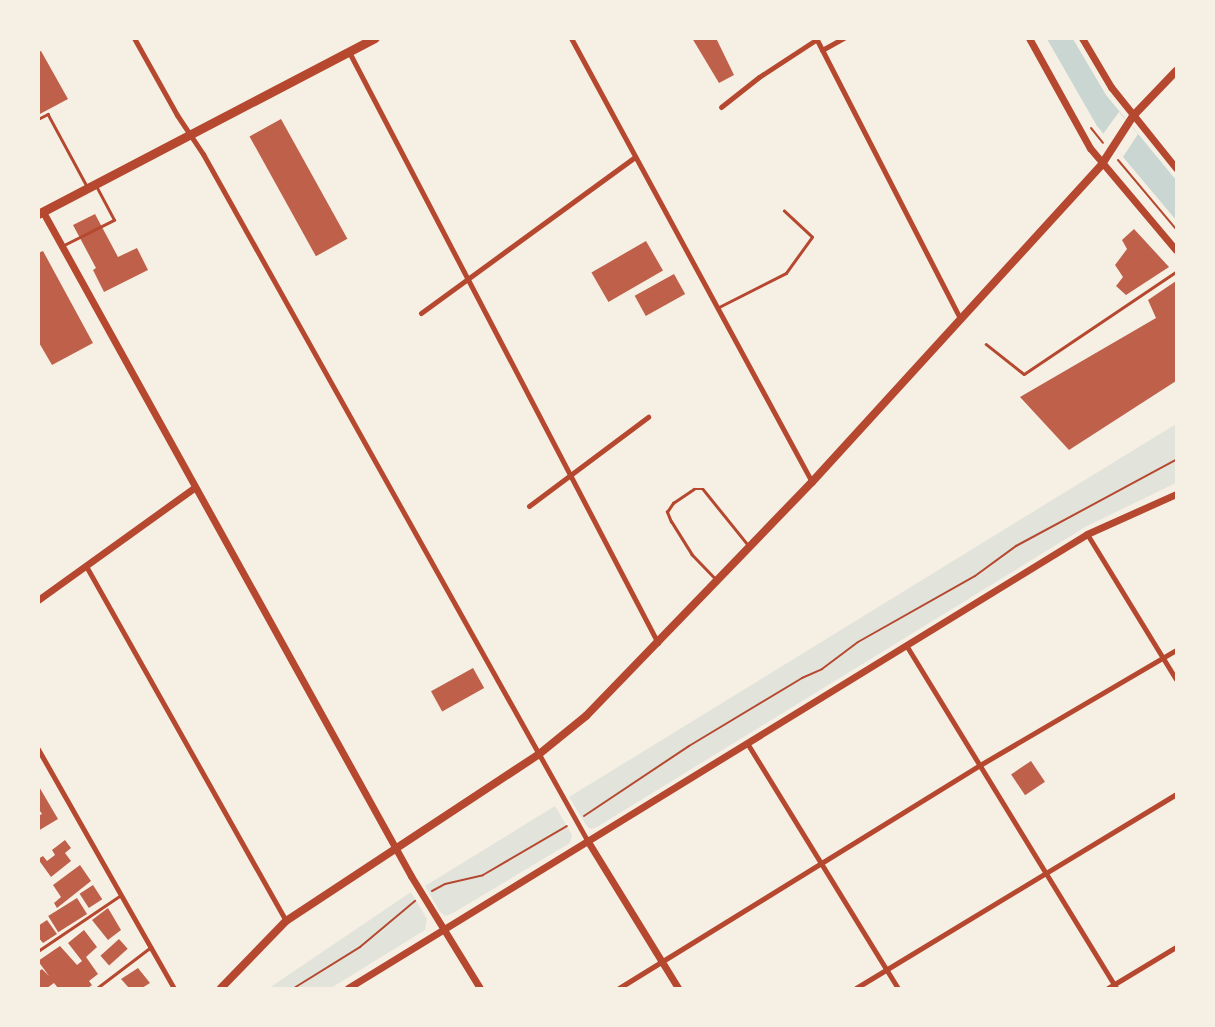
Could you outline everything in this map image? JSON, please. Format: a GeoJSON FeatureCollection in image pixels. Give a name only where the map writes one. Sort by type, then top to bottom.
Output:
{"type":"FeatureCollection","features":[{"type":"Feature","properties":{"kind":"main road"},"geometry":{"type":"LineString","coordinates":[[40,210],[92,187],[375,38]]}},
{"type":"Feature","properties":{"kind":"main road"},"geometry":{"type":"LineString","coordinates":[[221,989],[286,921],[538,755],[586,716],[812,482],[1102,164],[1131,119],[1177,71]]}},
{"type":"Feature","properties":{"kind":"street"},"geometry":{"type":"LineString","coordinates":[[134,38],[538,755],[678,989]]}},
{"type":"Feature","properties":{"kind":"street"},"geometry":{"type":"LineString","coordinates":[[571,38],[812,482]]}},
{"type":"Feature","properties":{"kind":"street"},"geometry":{"type":"LineString","coordinates":[[822,50],[844,38]]}},
{"type":"Feature","properties":{"kind":"street"},"geometry":{"type":"LineString","coordinates":[[1030,38],[1090,148],[1177,250]]}},
{"type":"Feature","properties":{"kind":"street"},"geometry":{"type":"LineString","coordinates":[[1082,38],[1131,119],[1177,168]]}},
{"type":"Feature","properties":{"kind":"street"},"geometry":{"type":"LineString","coordinates":[[721,107],[759,77],[816,39],[960,318]]}},
{"type":"Feature","properties":{"kind":"street"},"geometry":{"type":"LineString","coordinates":[[349,52],[658,643]]}},
{"type":"Feature","properties":{"kind":"street"},"geometry":{"type":"LineString","coordinates":[[421,313],[635,157]]}},
{"type":"Feature","properties":{"kind":"street"},"geometry":{"type":"LineString","coordinates":[[40,210],[395,847],[480,989]]}},
{"type":"Feature","properties":{"kind":"street"},"geometry":{"type":"LineString","coordinates":[[528,506],[648,417]]}},
{"type":"Feature","properties":{"kind":"street"},"geometry":{"type":"LineString","coordinates":[[38,600],[195,487]]}},
{"type":"Feature","properties":{"kind":"street"},"geometry":{"type":"LineString","coordinates":[[348,989],[1087,534],[1177,494]]}},
{"type":"Feature","properties":{"kind":"street"},"geometry":{"type":"LineString","coordinates":[[1087,534],[1177,679]]}},
{"type":"Feature","properties":{"kind":"street"},"geometry":{"type":"LineString","coordinates":[[86,566],[286,921]]}},
{"type":"Feature","properties":{"kind":"street"},"geometry":{"type":"LineString","coordinates":[[906,645],[1113,987],[1177,947]]}},
{"type":"Feature","properties":{"kind":"street"},"geometry":{"type":"LineString","coordinates":[[618,989],[980,765],[1177,650]]}},
{"type":"Feature","properties":{"kind":"street"},"geometry":{"type":"LineString","coordinates":[[747,743],[898,989]]}},
{"type":"Feature","properties":{"kind":"street"},"geometry":{"type":"LineString","coordinates":[[38,749],[174,989]]}},
{"type":"Feature","properties":{"kind":"street"},"geometry":{"type":"LineString","coordinates":[[856,989],[1177,793]]}},
{"type":"Feature","properties":{"kind":"lane"},"geometry":{"type":"LineString","coordinates":[[38,119],[48,114],[114,220],[61,246]]}},
{"type":"Feature","properties":{"kind":"lane"},"geometry":{"type":"LineString","coordinates":[[717,308],[786,273],[805,246],[811,237],[784,211]]}},
{"type":"Feature","properties":{"kind":"lane"},"geometry":{"type":"LineString","coordinates":[[986,344],[1024,374],[1177,272]]}},
{"type":"Feature","properties":{"kind":"lane"},"geometry":{"type":"LineString","coordinates":[[716,580],[692,555],[671,522],[667,512],[673,503],[694,489],[703,489],[749,546]]}},
{"type":"Feature","properties":{"kind":"lane"},"geometry":{"type":"LineString","coordinates":[[38,951],[121,895]]}},
{"type":"Feature","properties":{"kind":"lane"},"geometry":{"type":"LineString","coordinates":[[97,989],[151,947]]}},
{"type":"Feature","properties":{"kind":"path"},"geometry":{"type":"LineString","coordinates":[[1091,128],[1112,149],[1177,229]]}},
{"type":"Feature","properties":{"kind":"path"},"geometry":{"type":"LineString","coordinates":[[294,989],[339,962],[423,896],[445,884],[483,875],[576,821],[689,746],[802,678],[821,670],[858,642],[975,576],[1016,546],[1177,460]]}},
{"type":"Feature","properties":{"kind":"shaded area"},"geometry":{"type":"Polygon","coordinates":[[[1047,39],[1073,39],[1106,95],[1176,180],[1176,220],[1097,126],[1047,39]]]}},
{"type":"Feature","properties":{"kind":"shaded area"},"geometry":{"type":"Polygon","coordinates":[[[1176,424],[1176,483],[1087,526],[597,827],[590,829],[586,825],[569,797],[1176,424]]]}},
{"type":"Feature","properties":{"kind":"shaded area"},"geometry":{"type":"Polygon","coordinates":[[[555,806],[572,835],[570,843],[453,913],[445,916],[440,912],[425,886],[555,806]]]}},
{"type":"Feature","properties":{"kind":"shaded area"},"geometry":{"type":"Polygon","coordinates":[[[411,892],[427,919],[425,930],[331,988],[269,988],[411,892]]]}},
{"type":"Feature","properties":{"kind":"pier"},"geometry":{"type":"Polygon","coordinates":[[[1119,112],[1138,134],[1123,157],[1103,134],[1119,112]]]}},
{"type":"Feature","properties":{"kind":"building"},"geometry":{"type":"Polygon","coordinates":[[[692,38],[716,38],[734,75],[719,83],[692,38]]]}},
{"type":"Feature","properties":{"kind":"building"},"geometry":{"type":"Polygon","coordinates":[[[41,51],[68,99],[38,115],[38,52],[41,51]]]}},
{"type":"Feature","properties":{"kind":"building"},"geometry":{"type":"Polygon","coordinates":[[[281,119],[347,239],[316,256],[250,136],[281,119]]]}},
{"type":"Feature","properties":{"kind":"building"},"geometry":{"type":"Polygon","coordinates":[[[95,214],[118,257],[137,248],[148,270],[104,292],[93,270],[96,268],[73,225],[95,214]]]}},
{"type":"Feature","properties":{"kind":"building"},"geometry":{"type":"Polygon","coordinates":[[[1134,229],[1169,267],[1126,295],[1116,286],[1123,277],[1115,265],[1127,249],[1122,240],[1134,229]]]}},
{"type":"Feature","properties":{"kind":"building"},"geometry":{"type":"Polygon","coordinates":[[[646,241],[663,270],[608,302],[591,272],[646,241]]]}},
{"type":"Feature","properties":{"kind":"building"},"geometry":{"type":"Polygon","coordinates":[[[43,251],[93,343],[52,365],[38,341],[38,253],[43,251]]]}},
{"type":"Feature","properties":{"kind":"building"},"geometry":{"type":"Polygon","coordinates":[[[674,274],[685,294],[646,316],[635,296],[674,274]]]}},
{"type":"Feature","properties":{"kind":"building"},"geometry":{"type":"Polygon","coordinates":[[[1176,281],[1176,381],[1069,450],[1020,397],[1156,318],[1148,300],[1176,281]]]}},
{"type":"Feature","properties":{"kind":"building"},"geometry":{"type":"Polygon","coordinates":[[[473,668],[484,688],[442,711],[431,691],[473,668]]]}},
{"type":"Feature","properties":{"kind":"building"},"geometry":{"type":"Polygon","coordinates":[[[1031,761],[1045,782],[1025,795],[1011,774],[1031,761]]]}},
{"type":"Feature","properties":{"kind":"building"},"geometry":{"type":"Polygon","coordinates":[[[38,785],[58,819],[38,831],[38,816],[42,814],[38,808],[38,785]]]}},
{"type":"Feature","properties":{"kind":"building"},"geometry":{"type":"Polygon","coordinates":[[[65,840],[71,848],[65,853],[71,861],[51,877],[38,859],[43,856],[47,861],[55,855],[52,850],[65,840]]]}},
{"type":"Feature","properties":{"kind":"building"},"geometry":{"type":"Polygon","coordinates":[[[80,865],[91,881],[57,908],[54,903],[61,897],[53,885],[80,865]]]}},
{"type":"Feature","properties":{"kind":"building"},"geometry":{"type":"Polygon","coordinates":[[[93,885],[102,899],[89,908],[80,894],[93,885]]]}},
{"type":"Feature","properties":{"kind":"building"},"geometry":{"type":"Polygon","coordinates":[[[77,898],[87,914],[58,932],[48,916],[77,898]]]}},
{"type":"Feature","properties":{"kind":"building"},"geometry":{"type":"Polygon","coordinates":[[[108,908],[121,930],[108,940],[92,920],[108,908]]]}},
{"type":"Feature","properties":{"kind":"building"},"geometry":{"type":"Polygon","coordinates":[[[47,920],[57,934],[43,943],[38,937],[38,926],[47,920]]]}},
{"type":"Feature","properties":{"kind":"building"},"geometry":{"type":"Polygon","coordinates":[[[84,930],[97,947],[86,957],[98,974],[89,981],[92,985],[88,988],[58,988],[54,983],[47,988],[38,988],[38,972],[42,969],[49,976],[38,961],[60,946],[77,965],[82,961],[68,943],[84,930]]]}},
{"type":"Feature","properties":{"kind":"building"},"geometry":{"type":"Polygon","coordinates":[[[119,939],[128,949],[109,965],[100,956],[119,939]]]}},
{"type":"Feature","properties":{"kind":"building"},"geometry":{"type":"Polygon","coordinates":[[[138,968],[150,983],[142,988],[129,988],[121,979],[138,968]]]}}]}
